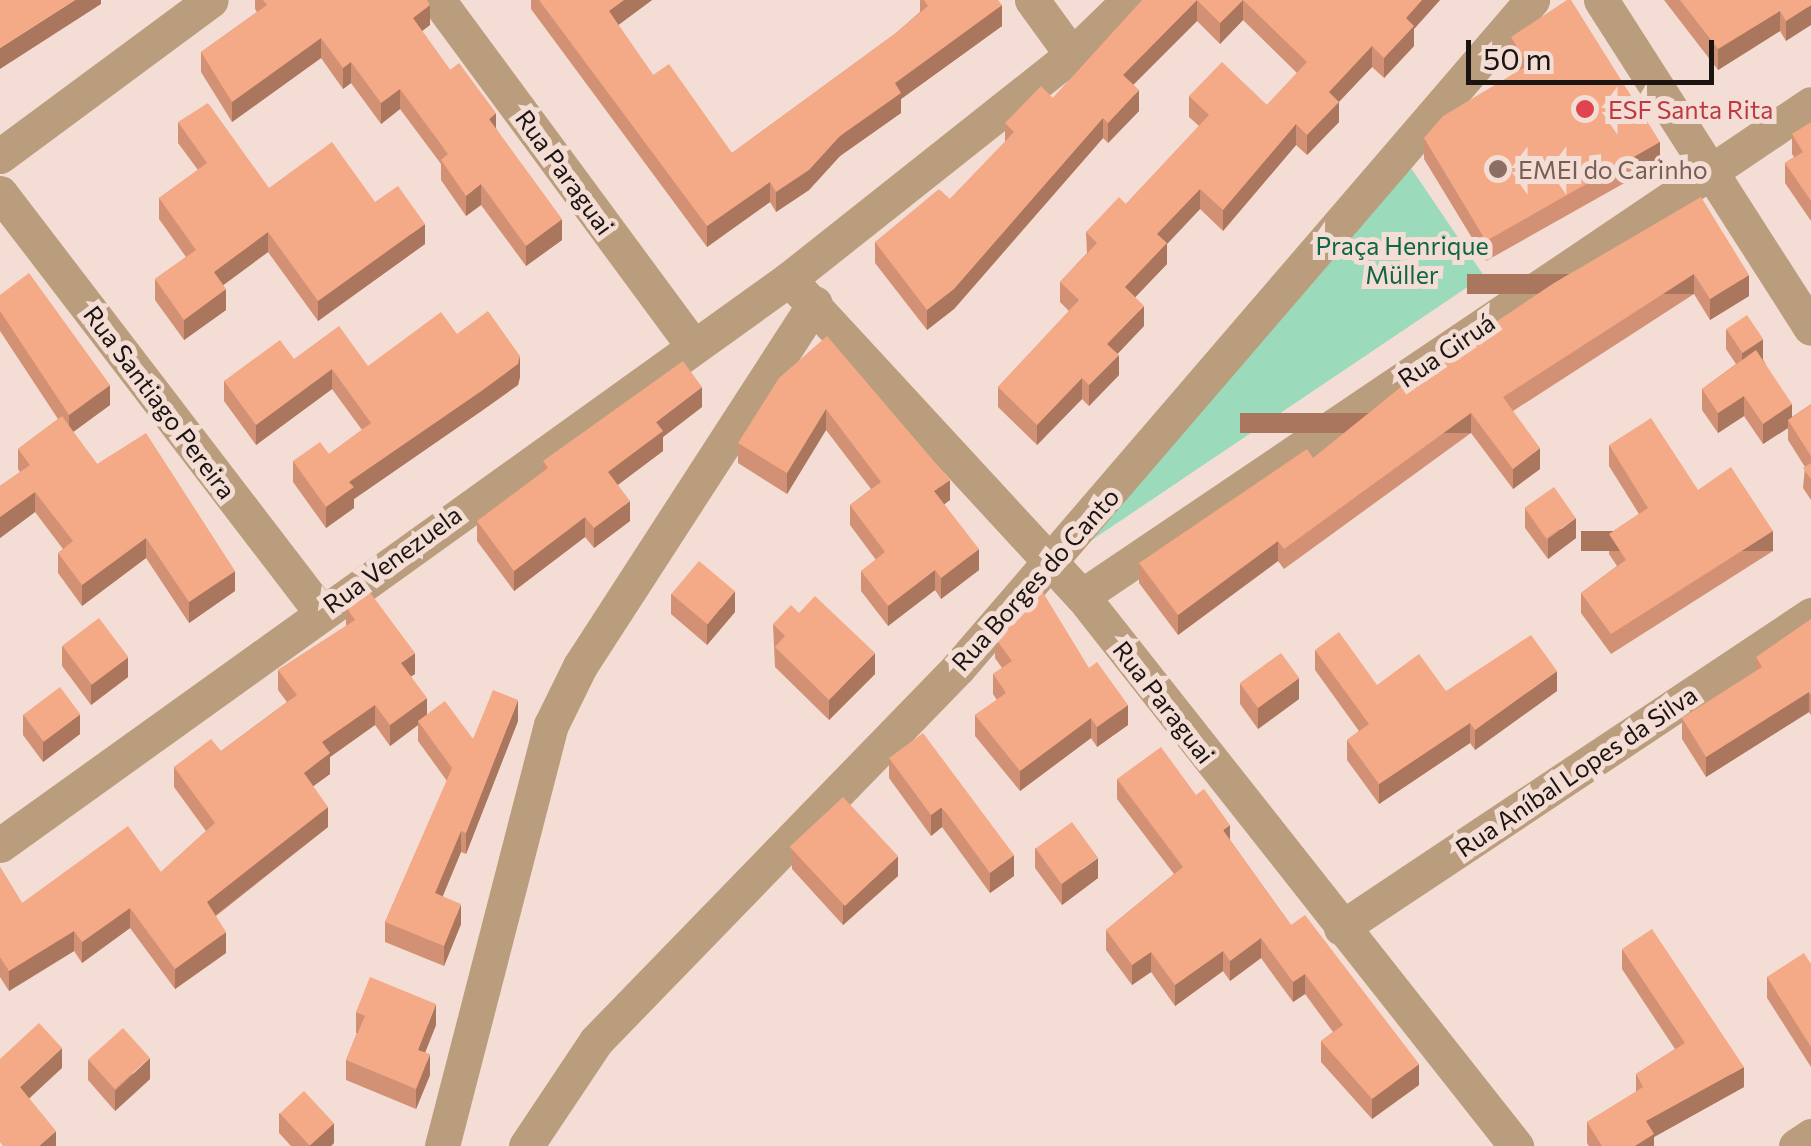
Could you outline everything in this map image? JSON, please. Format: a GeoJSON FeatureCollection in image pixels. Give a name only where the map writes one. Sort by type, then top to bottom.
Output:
{"type":"FeatureCollection","features":[{"type":"Feature","properties":{"kind":"street"},"geometry":{"type":"LineString","coordinates":[[0,156],[211,0]]}},
{"type":"Feature","properties":{"kind":"street","name":"Rua Paraguai"},"geometry":{"type":"LineString","coordinates":[[438,0],[692,343]]}},
{"type":"Feature","properties":{"kind":"street"},"geometry":{"type":"LineString","coordinates":[[1032,0],[1072,55]]}},
{"type":"Feature","properties":{"kind":"street","name":"Rua Venezuela"},"geometry":{"type":"LineString","coordinates":[[0,845],[692,343],[789,278],[1072,55],[1129,0]]}},
{"type":"Feature","properties":{"kind":"street","name":"Rua Borges do Canto"},"geometry":{"type":"LineString","coordinates":[[526,1146],[596,1041],[1052,561],[1532,0]]}},
{"type":"Feature","properties":{"kind":"street"},"geometry":{"type":"LineString","coordinates":[[1601,0],[1707,173],[1811,328]]}},
{"type":"Feature","properties":{"kind":"street","name":"Rua Giruá"},"geometry":{"type":"LineString","coordinates":[[1082,596],[1811,104]]}},
{"type":"Feature","properties":{"kind":"street","name":"Rua Santiago Pereira"},"geometry":{"type":"LineString","coordinates":[[0,193],[320,611]]}},
{"type":"Feature","properties":{"kind":"street","name":"Rua Paraguai"},"geometry":{"type":"LineString","coordinates":[[789,278],[1082,596],[1516,1146]]}},
{"type":"Feature","properties":{"kind":"street"},"geometry":{"type":"LineString","coordinates":[[442,1146],[551,726],[580,666],[816,303]]}},
{"type":"Feature","properties":{"kind":"street","name":"Rua Aníbal Lopes da Silva"},"geometry":{"type":"LineString","coordinates":[[1341,928],[1811,615]]}},
{"type":"Feature","properties":{"kind":"street"},"geometry":{"type":"LineString","coordinates":[[1796,1146],[1811,1136]]}},
{"type":"Feature","properties":{"kind":"green space","name":"Praça Henrique Müller"},"geometry":{"type":"Polygon","coordinates":[[[1407,162],[1484,276],[1080,548],[1407,162]]]}},
{"type":"Feature","properties":{"kind":"building"},"geometry":{"type":"Polygon","coordinates":[[[0,0],[75,0],[0,48],[0,0]]]}},
{"type":"Feature","properties":{"kind":"building"},"geometry":{"type":"Polygon","coordinates":[[[263,0],[427,0],[430,5],[413,18],[450,70],[459,63],[496,113],[489,119],[562,219],[526,246],[481,184],[466,196],[441,160],[448,154],[400,89],[381,103],[351,62],[343,68],[321,38],[232,102],[201,52],[267,5],[263,0]]]}},
{"type":"Feature","properties":{"kind":"building"},"geometry":{"type":"Polygon","coordinates":[[[539,0],[624,0],[609,11],[653,75],[669,64],[732,153],[896,33],[928,6],[924,0],[998,0],[1002,5],[895,83],[901,93],[840,136],[809,170],[776,192],[770,182],[707,226],[539,0]]]}},
{"type":"Feature","properties":{"kind":"building"},"geometry":{"type":"Polygon","coordinates":[[[1142,0],[1197,0],[1123,75],[1139,90],[1108,123],[1103,118],[954,289],[927,310],[875,242],[939,189],[950,199],[1014,132],[1005,123],[1041,86],[1053,98],[1142,0]]]}},
{"type":"Feature","properties":{"kind":"building"},"geometry":{"type":"Polygon","coordinates":[[[1197,0],[1243,0],[1220,23],[1197,0]]]}},
{"type":"Feature","properties":{"kind":"building"},"geometry":{"type":"Polygon","coordinates":[[[1243,0],[1422,0],[1406,18],[1414,26],[1384,58],[1372,46],[1329,92],[1339,102],[1307,135],[1296,124],[1223,210],[1200,189],[1157,234],[1167,243],[1125,287],[1144,306],[1107,344],[1119,355],[1089,385],[1082,378],[1037,425],[998,387],[1079,300],[1060,282],[1097,243],[1086,232],[1119,197],[1126,204],[1209,115],[1189,96],[1222,62],[1267,105],[1307,62],[1243,0]]]}},
{"type":"Feature","properties":{"kind":"building"},"geometry":{"type":"Polygon","coordinates":[[[1571,0],[1660,142],[1486,241],[1424,138],[1443,116],[1528,65],[1511,37],[1571,0]]]}},
{"type":"Feature","properties":{"kind":"building"},"geometry":{"type":"Polygon","coordinates":[[[1680,0],[1811,0],[1811,5],[1786,21],[1780,11],[1718,49],[1680,0]]]}},
{"type":"Feature","properties":{"kind":"building"},"geometry":{"type":"Polygon","coordinates":[[[208,103],[269,188],[332,142],[375,202],[398,186],[425,224],[318,301],[268,232],[214,272],[226,289],[184,320],[155,279],[196,250],[159,198],[207,163],[178,122],[208,103]]]}},
{"type":"Feature","properties":{"kind":"building"},"geometry":{"type":"Polygon","coordinates":[[[1811,122],[1811,201],[1785,163],[1803,152],[1792,134],[1811,122]]]}},
{"type":"Feature","properties":{"kind":"building"},"geometry":{"type":"Polygon","coordinates":[[[1701,197],[1749,275],[1710,299],[1694,274],[1503,397],[1540,448],[1513,469],[1471,413],[1284,549],[1278,541],[1178,615],[1139,563],[1307,449],[1313,458],[1412,378],[1554,283],[1701,197]]]}},
{"type":"Feature","properties":{"kind":"building"},"geometry":{"type":"Polygon","coordinates":[[[29,273],[110,385],[69,415],[0,311],[0,295],[29,273]]]}},
{"type":"Feature","properties":{"kind":"building"},"geometry":{"type":"Polygon","coordinates":[[[488,311],[520,356],[518,364],[349,482],[354,487],[326,507],[293,461],[320,442],[329,454],[371,423],[332,369],[256,425],[224,381],[280,340],[294,359],[339,326],[368,366],[441,312],[457,334],[488,311]]]}},
{"type":"Feature","properties":{"kind":"building"},"geometry":{"type":"Polygon","coordinates":[[[1747,315],[1763,339],[1742,353],[1726,329],[1747,315]]]}},
{"type":"Feature","properties":{"kind":"building"},"geometry":{"type":"Polygon","coordinates":[[[827,336],[950,480],[934,491],[979,549],[941,578],[935,570],[888,606],[861,571],[885,552],[850,505],[881,482],[826,409],[787,473],[738,443],[779,378],[827,336]]]}},
{"type":"Feature","properties":{"kind":"building"},"geometry":{"type":"Polygon","coordinates":[[[1756,350],[1792,404],[1763,424],[1744,396],[1718,413],[1702,389],[1756,350]]]}},
{"type":"Feature","properties":{"kind":"building"},"geometry":{"type":"Polygon","coordinates":[[[683,361],[702,387],[656,422],[663,431],[608,472],[630,501],[594,528],[585,517],[514,571],[477,521],[548,468],[543,461],[683,361]]]}},
{"type":"Feature","properties":{"kind":"building"},"geometry":{"type":"Polygon","coordinates":[[[1811,404],[1811,456],[1788,420],[1811,404]]]}},
{"type":"Feature","properties":{"kind":"building"},"geometry":{"type":"Polygon","coordinates":[[[62,416],[97,464],[146,433],[235,571],[189,602],[146,538],[82,585],[58,553],[73,541],[35,492],[0,517],[0,486],[30,465],[18,449],[62,416]]]}},
{"type":"Feature","properties":{"kind":"building"},"geometry":{"type":"Polygon","coordinates":[[[1651,418],[1698,490],[1731,467],[1773,531],[1611,634],[1581,593],[1626,560],[1609,534],[1648,508],[1609,445],[1651,418]]]}},
{"type":"Feature","properties":{"kind":"building"},"geometry":{"type":"Polygon","coordinates":[[[1811,463],[1811,479],[1803,468],[1811,463]]]}},
{"type":"Feature","properties":{"kind":"building"},"geometry":{"type":"Polygon","coordinates":[[[1554,487],[1576,518],[1546,539],[1525,508],[1554,487]]]}},
{"type":"Feature","properties":{"kind":"building"},"geometry":{"type":"Polygon","coordinates":[[[699,561],[735,591],[707,624],[671,594],[699,561]]]}},
{"type":"Feature","properties":{"kind":"building"},"geometry":{"type":"Polygon","coordinates":[[[1039,586],[1089,668],[1097,662],[1128,705],[1097,727],[1091,718],[1020,771],[975,715],[1006,693],[993,674],[1012,661],[995,638],[1039,586]]]}},
{"type":"Feature","properties":{"kind":"building"},"geometry":{"type":"Polygon","coordinates":[[[369,591],[415,653],[401,663],[427,698],[390,725],[375,705],[322,742],[330,753],[304,773],[328,807],[207,902],[226,932],[175,969],[130,908],[82,942],[74,931],[9,971],[0,957],[0,867],[22,903],[128,826],[161,872],[215,823],[174,767],[211,739],[221,751],[297,695],[278,670],[355,620],[346,607],[369,591]]]}},
{"type":"Feature","properties":{"kind":"building"},"geometry":{"type":"Polygon","coordinates":[[[815,596],[875,653],[829,700],[775,647],[785,636],[773,624],[791,605],[799,613],[815,596]]]}},
{"type":"Feature","properties":{"kind":"building"},"geometry":{"type":"Polygon","coordinates":[[[99,618],[128,657],[92,685],[62,646],[99,618]]]}},
{"type":"Feature","properties":{"kind":"building"},"geometry":{"type":"Polygon","coordinates":[[[1811,619],[1811,695],[1809,692],[1706,757],[1682,718],[1762,667],[1756,657],[1811,619]]]}},
{"type":"Feature","properties":{"kind":"building"},"geometry":{"type":"Polygon","coordinates":[[[1339,632],[1377,685],[1419,654],[1446,691],[1531,635],[1557,671],[1475,730],[1470,723],[1379,784],[1347,740],[1369,724],[1315,650],[1339,632]]]}},
{"type":"Feature","properties":{"kind":"building"},"geometry":{"type":"Polygon","coordinates":[[[1281,653],[1299,678],[1258,708],[1240,683],[1281,653]]]}},
{"type":"Feature","properties":{"kind":"building"},"geometry":{"type":"Polygon","coordinates":[[[60,687],[80,714],[44,742],[23,715],[60,687]]]}},
{"type":"Feature","properties":{"kind":"building"},"geometry":{"type":"Polygon","coordinates":[[[493,690],[518,700],[466,833],[461,831],[435,893],[461,904],[444,946],[385,922],[452,768],[418,721],[445,701],[473,739],[493,690]]]}},
{"type":"Feature","properties":{"kind":"building"},"geometry":{"type":"Polygon","coordinates":[[[923,733],[1014,855],[990,873],[942,807],[931,815],[889,758],[923,733]]]}},
{"type":"Feature","properties":{"kind":"building"},"geometry":{"type":"Polygon","coordinates":[[[1161,747],[1196,795],[1204,789],[1230,825],[1223,830],[1291,925],[1305,915],[1419,1064],[1372,1099],[1321,1041],[1343,1025],[1305,974],[1293,982],[1261,938],[1230,961],[1223,951],[1175,985],[1151,952],[1132,965],[1106,930],[1183,867],[1117,779],[1161,747]]]}},
{"type":"Feature","properties":{"kind":"building"},"geometry":{"type":"Polygon","coordinates":[[[843,797],[898,856],[845,906],[790,847],[843,797]]]}},
{"type":"Feature","properties":{"kind":"building"},"geometry":{"type":"Polygon","coordinates":[[[1072,822],[1098,858],[1061,884],[1036,848],[1072,822]]]}},
{"type":"Feature","properties":{"kind":"building"},"geometry":{"type":"Polygon","coordinates":[[[1652,929],[1744,1067],[1646,1121],[1654,1134],[1635,1146],[1602,1146],[1587,1122],[1643,1087],[1636,1074],[1685,1043],[1622,949],[1652,929]]]}},
{"type":"Feature","properties":{"kind":"building"},"geometry":{"type":"Polygon","coordinates":[[[1804,953],[1811,964],[1811,1047],[1767,977],[1804,953]]]}},
{"type":"Feature","properties":{"kind":"building"},"geometry":{"type":"Polygon","coordinates":[[[370,977],[436,1004],[418,1050],[430,1054],[416,1089],[346,1060],[365,1016],[356,1012],[370,977]]]}},
{"type":"Feature","properties":{"kind":"building"},"geometry":{"type":"Polygon","coordinates":[[[39,1023],[62,1048],[20,1087],[56,1131],[39,1146],[3,1146],[0,1059],[39,1023]]]}},
{"type":"Feature","properties":{"kind":"building"},"geometry":{"type":"Polygon","coordinates":[[[123,1028],[150,1058],[115,1089],[88,1059],[123,1028]]]}},
{"type":"Feature","properties":{"kind":"building"},"geometry":{"type":"Polygon","coordinates":[[[304,1091],[334,1123],[310,1146],[280,1114],[304,1091]]]}},
{"type":"Feature","properties":{"kind":"place","name":"ESF Santa Rita"},"geometry":{"type":"Point","coordinates":[1585,109]}},
{"type":"Feature","properties":{"kind":"place","name":"EMEI do Carinho"},"geometry":{"type":"Point","coordinates":[1498,169]}}]}
